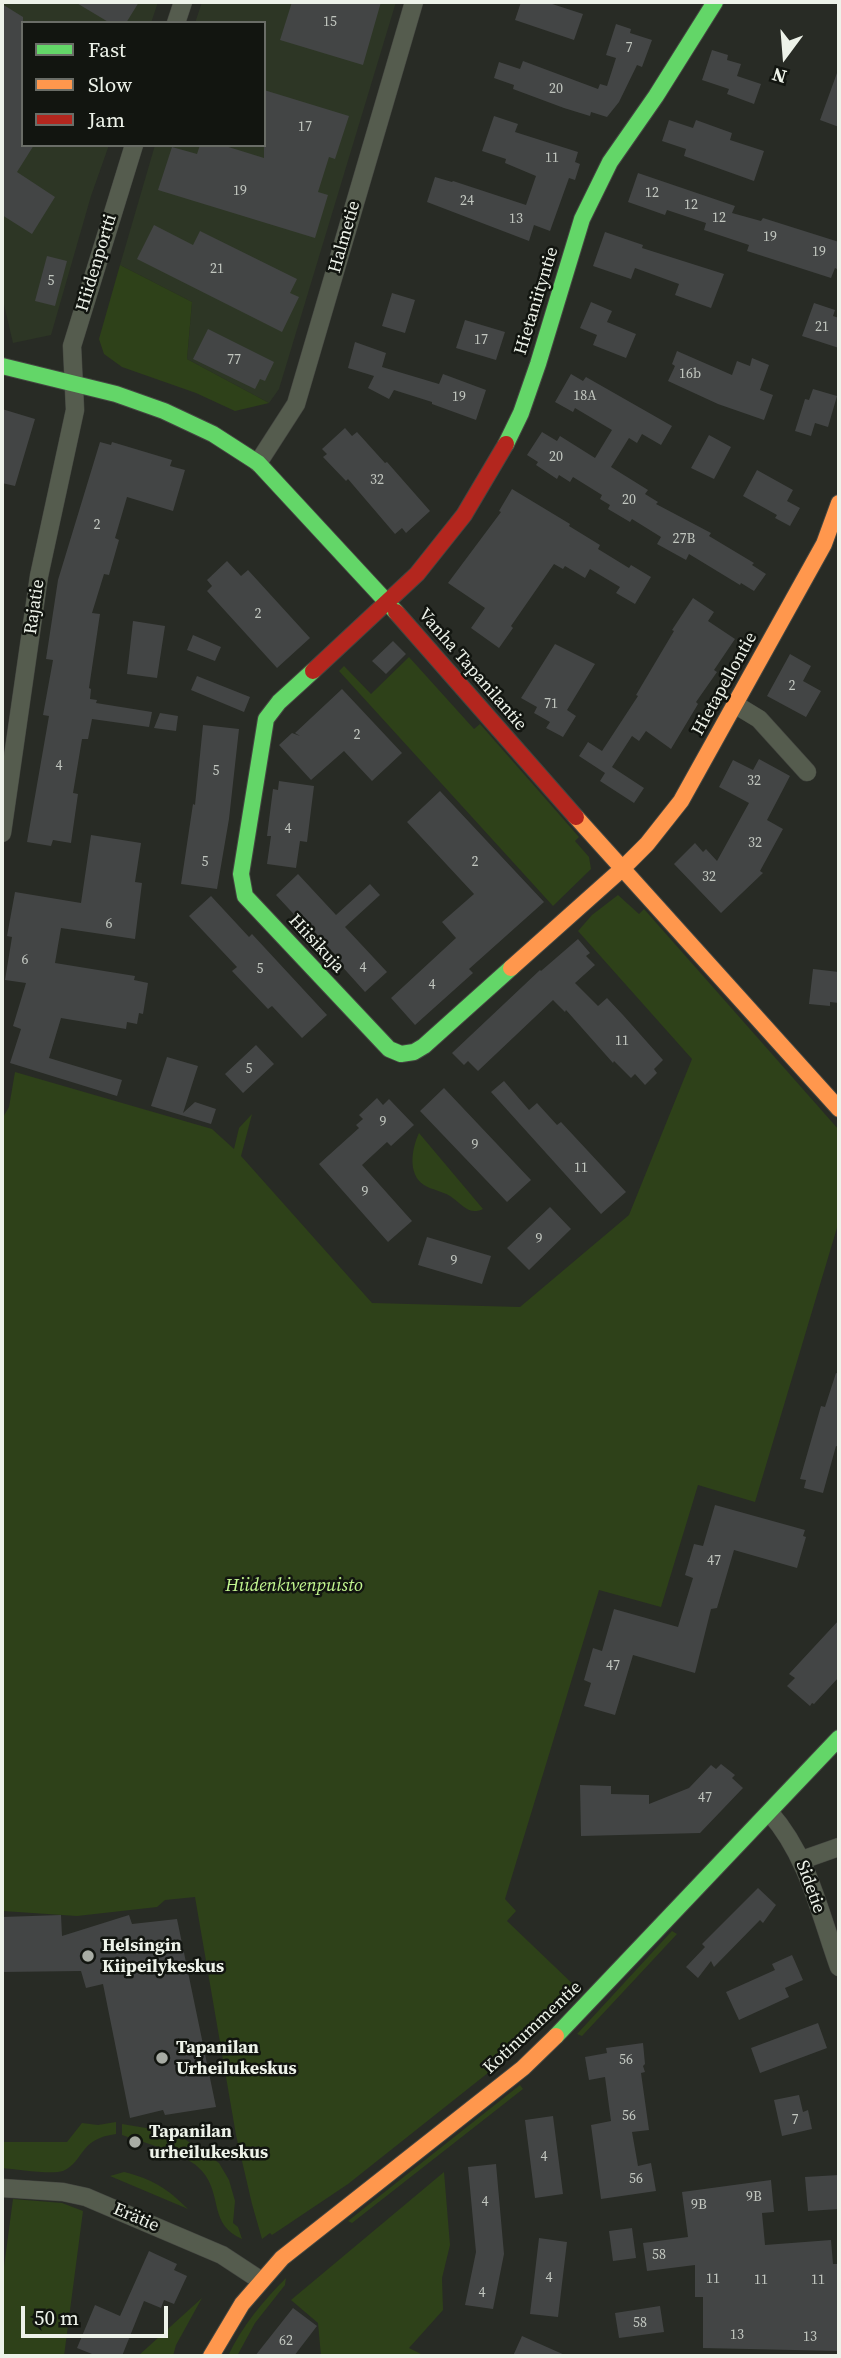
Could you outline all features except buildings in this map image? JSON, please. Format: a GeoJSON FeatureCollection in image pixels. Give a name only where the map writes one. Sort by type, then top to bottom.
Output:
{"type":"FeatureCollection","features":[{"type":"Feature","properties":{"kind":"street"},"geometry":{"type":"LineString","coordinates":[[177,21],[183,2]]}},
{"type":"Feature","properties":{"kind":"street","name":"Halmetie"},"geometry":{"type":"LineString","coordinates":[[258,463],[296,404],[414,2]]}},
{"type":"Feature","properties":{"kind":"street","name":"Hietaniityntie"},"geometry":{"type":"LineString","coordinates":[[386,602],[432,557],[464,515],[500,458],[534,375],[582,219],[594,190],[715,2]]}},
{"type":"Feature","properties":{"kind":"street","name":"Hiidenportti"},"geometry":{"type":"LineString","coordinates":[[74,383],[72,346],[133,147]]}},
{"type":"Feature","properties":{"kind":"street","name":"Vanha Tapanilantie"},"geometry":{"type":"LineString","coordinates":[[2,366],[116,394],[164,411],[214,434],[258,463],[292,497],[839,1109]]}},
{"type":"Feature","properties":{"kind":"street","name":"Rajatie"},"geometry":{"type":"LineString","coordinates":[[2,833],[39,576],[75,410],[74,383]]}},
{"type":"Feature","properties":{"kind":"street","name":"Hietapellontie"},"geometry":{"type":"LineString","coordinates":[[622,869],[647,844],[681,801],[824,544],[839,503]]}},
{"type":"Feature","properties":{"kind":"street","name":"Hiisikuja"},"geometry":{"type":"LineString","coordinates":[[386,602],[279,702],[266,719],[241,874],[250,901],[352,1012],[389,1049],[401,1054],[414,1052],[424,1046],[622,869]]}},
{"type":"Feature","properties":{"kind":"street"},"geometry":{"type":"LineString","coordinates":[[736,705],[759,719],[807,772]]}},
{"type":"Feature","properties":{"kind":"street","name":"Kotinummentie"},"geometry":{"type":"LineString","coordinates":[[211,2356],[233,2315],[260,2280],[292,2249],[523,2068],[594,1998],[839,1738]]}},
{"type":"Feature","properties":{"kind":"street","name":"Sidetie"},"geometry":{"type":"LineString","coordinates":[[769,1813],[788,1835],[802,1860],[839,1967]]}},
{"type":"Feature","properties":{"kind":"street"},"geometry":{"type":"LineString","coordinates":[[802,1860],[839,1847]]}},
{"type":"Feature","properties":{"kind":"street","name":"Erätie"},"geometry":{"type":"LineString","coordinates":[[2,2188],[63,2192],[86,2197],[222,2255],[260,2280]]}},
{"type":"Feature","properties":{"kind":"shaded area"},"geometry":{"type":"Polygon","coordinates":[[[2,2],[158,2],[152,21],[21,21],[21,147],[108,147],[91,196],[51,335],[13,343],[2,296],[2,2]]]}},
{"type":"Feature","properties":{"kind":"shaded area"},"geometry":{"type":"Polygon","coordinates":[[[202,2],[396,2],[279,389],[269,403],[187,359],[192,302],[120,265],[154,147],[266,147],[266,21],[196,21],[202,2]]]}},
{"type":"Feature","properties":{"kind":"green space"},"geometry":{"type":"Polygon","coordinates":[[[120,265],[192,302],[187,359],[269,403],[235,411],[196,393],[122,367],[104,354],[99,339],[120,265]]]}},
{"type":"Feature","properties":{"kind":"green space"},"geometry":{"type":"Polygon","coordinates":[[[409,657],[474,729],[480,724],[579,837],[575,841],[589,857],[591,869],[553,906],[339,671],[344,666],[371,694],[409,657]]]}},
{"type":"Feature","properties":{"kind":"green space","name":"Hiidenkivenpuisto"},"geometry":{"type":"Polygon","coordinates":[[[618,895],[639,914],[644,909],[839,1130],[839,1221],[755,1502],[698,1485],[661,1607],[599,1590],[505,1899],[516,1911],[507,1921],[577,1988],[503,2061],[348,2184],[262,2239],[236,2135],[195,1897],[165,1900],[157,1907],[77,1916],[3,1911],[2,1907],[2,1119],[9,1107],[15,1072],[212,1129],[234,1149],[239,1128],[252,1114],[241,1156],[372,1303],[520,1307],[629,1215],[692,1059],[578,931],[592,915],[618,895]]]}},
{"type":"Feature","properties":{"kind":"green space"},"geometry":{"type":"Polygon","coordinates":[[[419,1133],[483,1209],[470,1210],[419,1180],[412,1161],[419,1133]]]}},
{"type":"Feature","properties":{"kind":"green space"},"geometry":{"type":"Polygon","coordinates":[[[672,1931],[677,1934],[582,2036],[577,2034],[672,1931]]]}},
{"type":"Feature","properties":{"kind":"green space"},"geometry":{"type":"Polygon","coordinates":[[[520,2085],[523,2089],[352,2223],[348,2221],[520,2085]]]}},
{"type":"Feature","properties":{"kind":"green space"},"geometry":{"type":"Polygon","coordinates":[[[116,2122],[116,2134],[95,2140],[63,2171],[2,2168],[2,2142],[67,2142],[82,2123],[98,2125],[116,2122]]]}},
{"type":"Feature","properties":{"kind":"green space"},"geometry":{"type":"Polygon","coordinates":[[[122,2124],[176,2133],[219,2163],[229,2180],[235,2201],[233,2223],[238,2227],[242,2239],[224,2225],[208,2180],[202,2171],[176,2154],[122,2135],[122,2124]]]}},
{"type":"Feature","properties":{"kind":"green space"},"geometry":{"type":"Polygon","coordinates":[[[124,2172],[159,2185],[188,2209],[110,2176],[124,2172]]]}},
{"type":"Feature","properties":{"kind":"green space"},"geometry":{"type":"Polygon","coordinates":[[[444,2172],[450,2245],[442,2278],[443,2310],[409,2348],[425,2356],[321,2356],[318,2323],[291,2300],[444,2172]]]}},
{"type":"Feature","properties":{"kind":"green space"},"geometry":{"type":"Polygon","coordinates":[[[13,2199],[62,2203],[83,2211],[64,2356],[2,2356],[2,2282],[13,2199]]]}},
{"type":"Feature","properties":{"kind":"green space"},"geometry":{"type":"Polygon","coordinates":[[[286,2278],[285,2285],[255,2323],[237,2356],[228,2356],[254,2314],[286,2278]]]}},
{"type":"Feature","properties":{"kind":"green space"},"geometry":{"type":"Polygon","coordinates":[[[202,2298],[176,2345],[173,2356],[138,2356],[202,2298]]]}},
{"type":"Feature","properties":{"kind":"traffic: fast"},"geometry":{"type":"LineString","coordinates":[[506,444],[521,413],[538,364],[582,219],[610,162],[656,96],[715,2]]}},
{"type":"Feature","properties":{"kind":"traffic: fast"},"geometry":{"type":"LineString","coordinates":[[2,366],[116,394],[164,411],[213,434],[258,463],[396,612]]}},
{"type":"Feature","properties":{"kind":"traffic: fast"},"geometry":{"type":"LineString","coordinates":[[313,671],[279,702],[266,719],[241,874],[245,896],[389,1049],[401,1054],[414,1052],[424,1046],[511,968]]}},
{"type":"Feature","properties":{"kind":"traffic: fast"},"geometry":{"type":"LineString","coordinates":[[556,2036],[839,1738]]}},
{"type":"Feature","properties":{"kind":"traffic: slow"},"geometry":{"type":"LineString","coordinates":[[511,968],[622,869],[647,844],[681,801],[824,544],[839,503]]}},
{"type":"Feature","properties":{"kind":"traffic: slow"},"geometry":{"type":"LineString","coordinates":[[576,817],[839,1109]]}},
{"type":"Feature","properties":{"kind":"traffic: slow"},"geometry":{"type":"LineString","coordinates":[[211,2356],[242,2304],[282,2258],[523,2068],[556,2036]]}},
{"type":"Feature","properties":{"kind":"traffic: jam"},"geometry":{"type":"LineString","coordinates":[[313,671],[417,574],[464,515],[506,444]]}},
{"type":"Feature","properties":{"kind":"traffic: jam"},"geometry":{"type":"LineString","coordinates":[[396,612],[576,817]]}},
{"type":"Feature","properties":{"kind":"place","name":"Helsingin Kiipeilykeskus"},"geometry":{"type":"Point","coordinates":[88,1956]}},
{"type":"Feature","properties":{"kind":"place","name":"Tapanilan Urheilukeskus"},"geometry":{"type":"Point","coordinates":[162,2058]}},
{"type":"Feature","properties":{"kind":"place","name":"Tapanilan urheilukeskus"},"geometry":{"type":"Point","coordinates":[135,2142]}}]}
